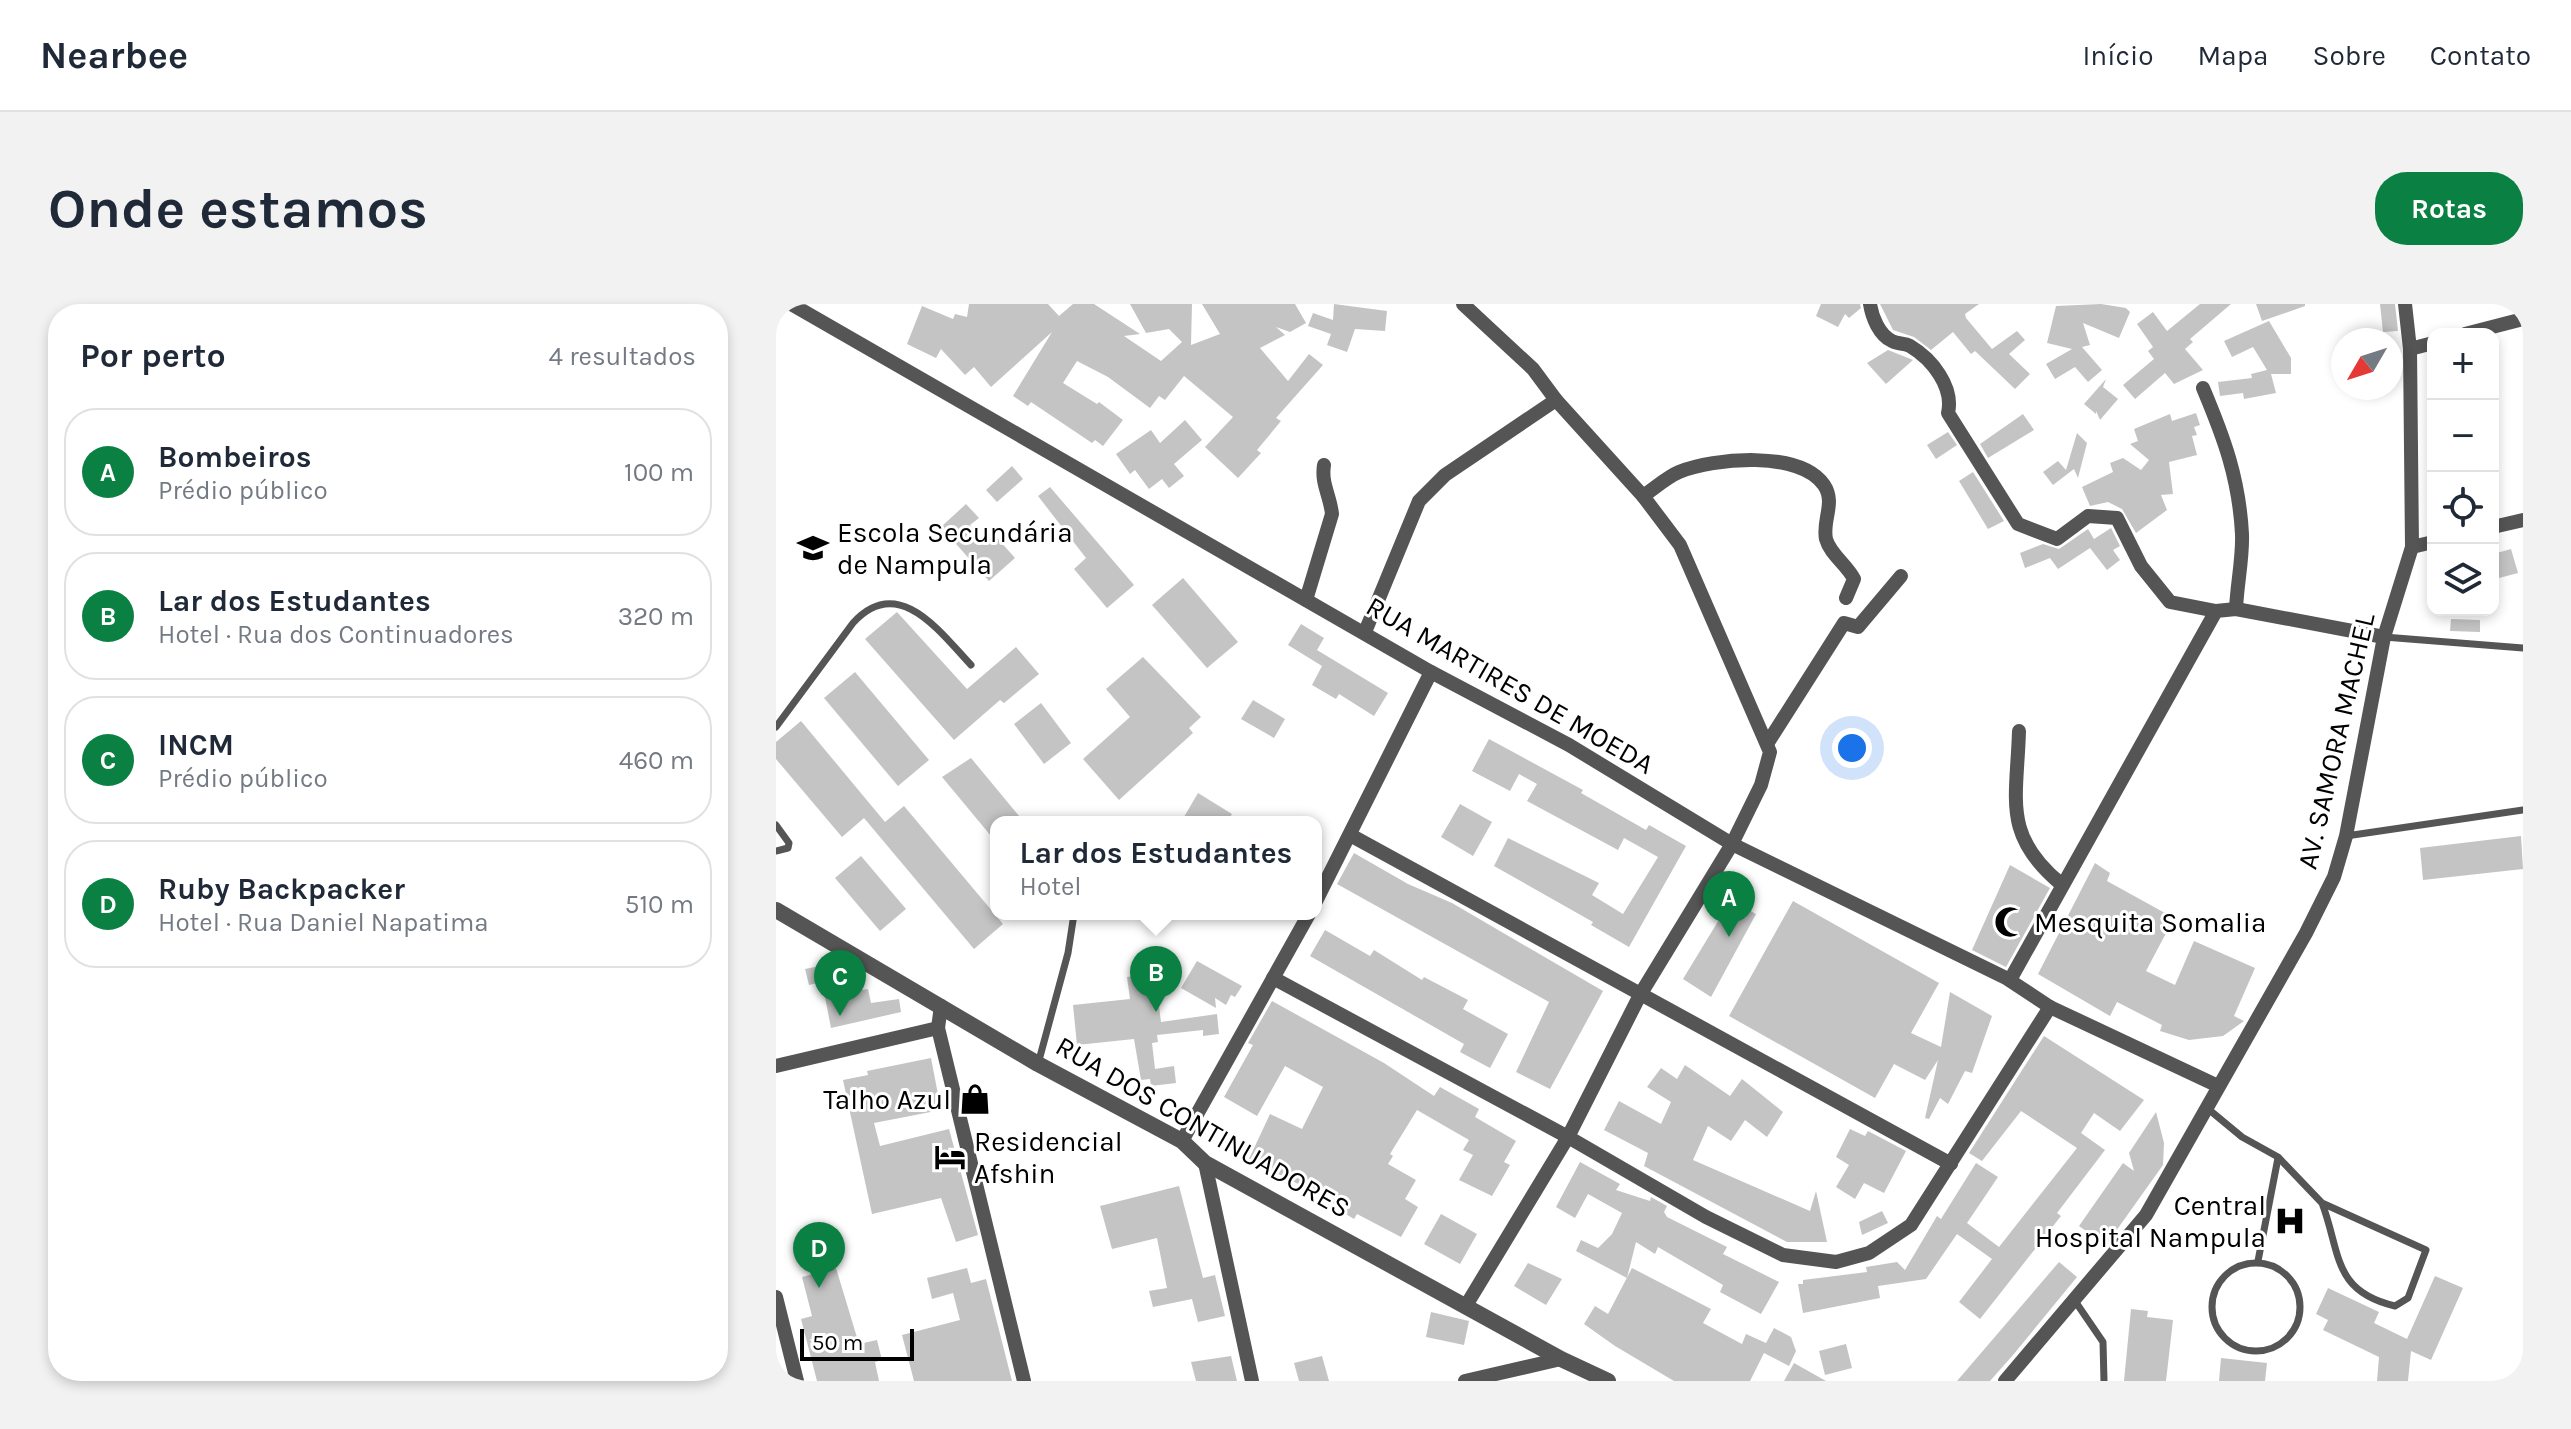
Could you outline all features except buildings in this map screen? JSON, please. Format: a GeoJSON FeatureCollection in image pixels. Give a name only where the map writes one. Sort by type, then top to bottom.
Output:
{"type":"FeatureCollection","features":[{"type":"Feature","properties":{"kind":"street"},"geometry":{"type":"LineString","coordinates":[[1463,304],[1533,369],[1556,400],[1643,496],[1680,545],[1770,752],[1761,785],[1732,844],[1640,995],[1568,1137],[1467,1304]]}},
{"type":"Feature","properties":{"kind":"street"},"geometry":{"type":"LineString","coordinates":[[1870,304],[1877,325],[1893,343],[1912,347],[1939,375],[1951,400],[1948,413],[2018,524],[2057,539],[2088,516],[2117,518],[2141,566],[2170,602],[2216,611],[2236,609],[2384,637]]}},
{"type":"Feature","properties":{"kind":"street","name":"AV. SAMORA MACHEL"},"geometry":{"type":"LineString","coordinates":[[2005,1381],[2146,1215],[2207,1108],[2216,1085],[2306,933],[2334,877],[2346,836],[2384,637],[2412,547],[2410,349],[2405,304]]}},
{"type":"Feature","properties":{"kind":"street","name":"RUA MARTIRES DE MOEDA"},"geometry":{"type":"LineString","coordinates":[[797,305],[1431,672],[1569,745],[1732,844],[2010,980],[2050,1007],[2216,1085]]}},
{"type":"Feature","properties":{"kind":"street"},"geometry":{"type":"LineString","coordinates":[[2488,328],[2523,319]]}},
{"type":"Feature","properties":{"kind":"street"},"geometry":{"type":"LineString","coordinates":[[2410,349],[2427,345]]}},
{"type":"Feature","properties":{"kind":"street"},"geometry":{"type":"LineString","coordinates":[[2203,388],[2227,441],[2237,493],[2242,536],[2236,609]]}},
{"type":"Feature","properties":{"kind":"street"},"geometry":{"type":"LineString","coordinates":[[1365,632],[1419,501],[1445,475],[1556,400]]}},
{"type":"Feature","properties":{"kind":"street"},"geometry":{"type":"LineString","coordinates":[[1643,496],[1677,473],[1714,464],[1760,458],[1809,472],[1822,482],[1830,496],[1826,539],[1854,579],[1846,598]]}},
{"type":"Feature","properties":{"kind":"street"},"geometry":{"type":"LineString","coordinates":[[1306,600],[1332,514],[1330,499],[1322,482],[1324,465]]}},
{"type":"Feature","properties":{"kind":"street"},"geometry":{"type":"LineString","coordinates":[[2499,526],[2523,520]]}},
{"type":"Feature","properties":{"kind":"street"},"geometry":{"type":"LineString","coordinates":[[2412,547],[2427,543]]}},
{"type":"Feature","properties":{"kind":"street"},"geometry":{"type":"LineString","coordinates":[[1767,744],[1844,623],[1858,627],[1901,576]]}},
{"type":"Feature","properties":{"kind":"street"},"geometry":{"type":"LineString","coordinates":[[2010,980],[2216,611]]}},
{"type":"Feature","properties":{"kind":"street"},"geometry":{"type":"LineString","coordinates":[[1322,890],[1352,836],[1431,672]]}},
{"type":"Feature","properties":{"kind":"street"},"geometry":{"type":"LineString","coordinates":[[2019,731],[2017,826],[2036,863],[2061,884]]}},
{"type":"Feature","properties":{"kind":"street"},"geometry":{"type":"LineString","coordinates":[[1352,836],[1951,1164]]}},
{"type":"Feature","properties":{"kind":"street","name":"RUA DOS CONTINUADORES"},"geometry":{"type":"LineString","coordinates":[[776,910],[1038,1064],[1182,1141],[1205,1163],[1467,1304],[1561,1359],[1608,1381]]}},
{"type":"Feature","properties":{"kind":"street"},"geometry":{"type":"LineString","coordinates":[[1182,1141],[1306,920]]}},
{"type":"Feature","properties":{"kind":"street"},"geometry":{"type":"LineString","coordinates":[[1273,978],[1757,1243],[1783,1255],[1836,1262],[1869,1253],[1911,1225],[2050,1007]]}},
{"type":"Feature","properties":{"kind":"street"},"geometry":{"type":"LineString","coordinates":[[941,1006],[938,1028],[1024,1381]]}},
{"type":"Feature","properties":{"kind":"street"},"geometry":{"type":"LineString","coordinates":[[776,1066],[938,1028]]}},
{"type":"Feature","properties":{"kind":"street"},"geometry":{"type":"LineString","coordinates":[[1205,1163],[1252,1381]]}},
{"type":"Feature","properties":{"kind":"street"},"geometry":{"type":"LineString","coordinates":[[776,1297],[797,1381]]}},
{"type":"Feature","properties":{"kind":"street"},"geometry":{"type":"LineString","coordinates":[[1465,1381],[1561,1359]]}},
{"type":"Feature","properties":{"kind":"lane"},"geometry":{"type":"LineString","coordinates":[[776,727],[860,615],[887,603],[921,612],[971,665]]}},
{"type":"Feature","properties":{"kind":"lane"},"geometry":{"type":"LineString","coordinates":[[2384,637],[2523,648]]}},
{"type":"Feature","properties":{"kind":"lane"},"geometry":{"type":"LineString","coordinates":[[2346,836],[2523,810]]}},
{"type":"Feature","properties":{"kind":"lane"},"geometry":{"type":"LineString","coordinates":[[776,825],[789,843],[780,852],[776,851]]}},
{"type":"Feature","properties":{"kind":"lane"},"geometry":{"type":"LineString","coordinates":[[1038,1064],[1068,953],[1073,920]]}},
{"type":"Feature","properties":{"kind":"lane"},"geometry":{"type":"LineString","coordinates":[[2207,1108],[2242,1137],[2278,1157],[2322,1203],[2426,1250],[2408,1298],[2395,1306],[2374,1301],[2352,1285],[2339,1267],[2322,1203]]}},
{"type":"Feature","properties":{"kind":"lane"},"geometry":{"type":"LineString","coordinates":[[2258,1261],[2278,1157]]}},
{"type":"Feature","properties":{"kind":"lane"},"geometry":{"type":"LineString","coordinates":[[2258,1261],[2277,1267],[2292,1280],[2300,1299],[2300,1309],[2299,1319],[2289,1337],[2273,1348],[2253,1352],[2234,1346],[2219,1333],[2211,1314],[2211,1304],[2212,1294],[2222,1277],[2238,1265],[2258,1261]]}},
{"type":"Feature","properties":{"kind":"lane"},"geometry":{"type":"LineString","coordinates":[[2075,1301],[2103,1342],[2104,1381]]}},
{"type":"Feature","properties":{"kind":"place","name":"Escola Secundária de Nampula"},"geometry":{"type":"Point","coordinates":[813,548]}},
{"type":"Feature","properties":{"kind":"place","name":"Mesquita Somalia"},"geometry":{"type":"Point","coordinates":[2010,922]}},
{"type":"Feature","properties":{"kind":"place","name":"Bombeiros"},"geometry":{"type":"Point","coordinates":[1729,937]}},
{"type":"Feature","properties":{"kind":"place","name":"Lar dos Estudantes"},"geometry":{"type":"Point","coordinates":[1156,1012]}},
{"type":"Feature","properties":{"kind":"place","name":"INCM"},"geometry":{"type":"Point","coordinates":[840,1016]}},
{"type":"Feature","properties":{"kind":"place","name":"Talho Azul"},"geometry":{"type":"Point","coordinates":[975,1099]}},
{"type":"Feature","properties":{"kind":"place","name":"Residencial Afshin"},"geometry":{"type":"Point","coordinates":[950,1157]}},
{"type":"Feature","properties":{"kind":"place","name":"Central Hospital Nampula"},"geometry":{"type":"Point","coordinates":[2290,1221]}},
{"type":"Feature","properties":{"kind":"place","name":"Ruby Backpacker"},"geometry":{"type":"Point","coordinates":[819,1288]}}]}
